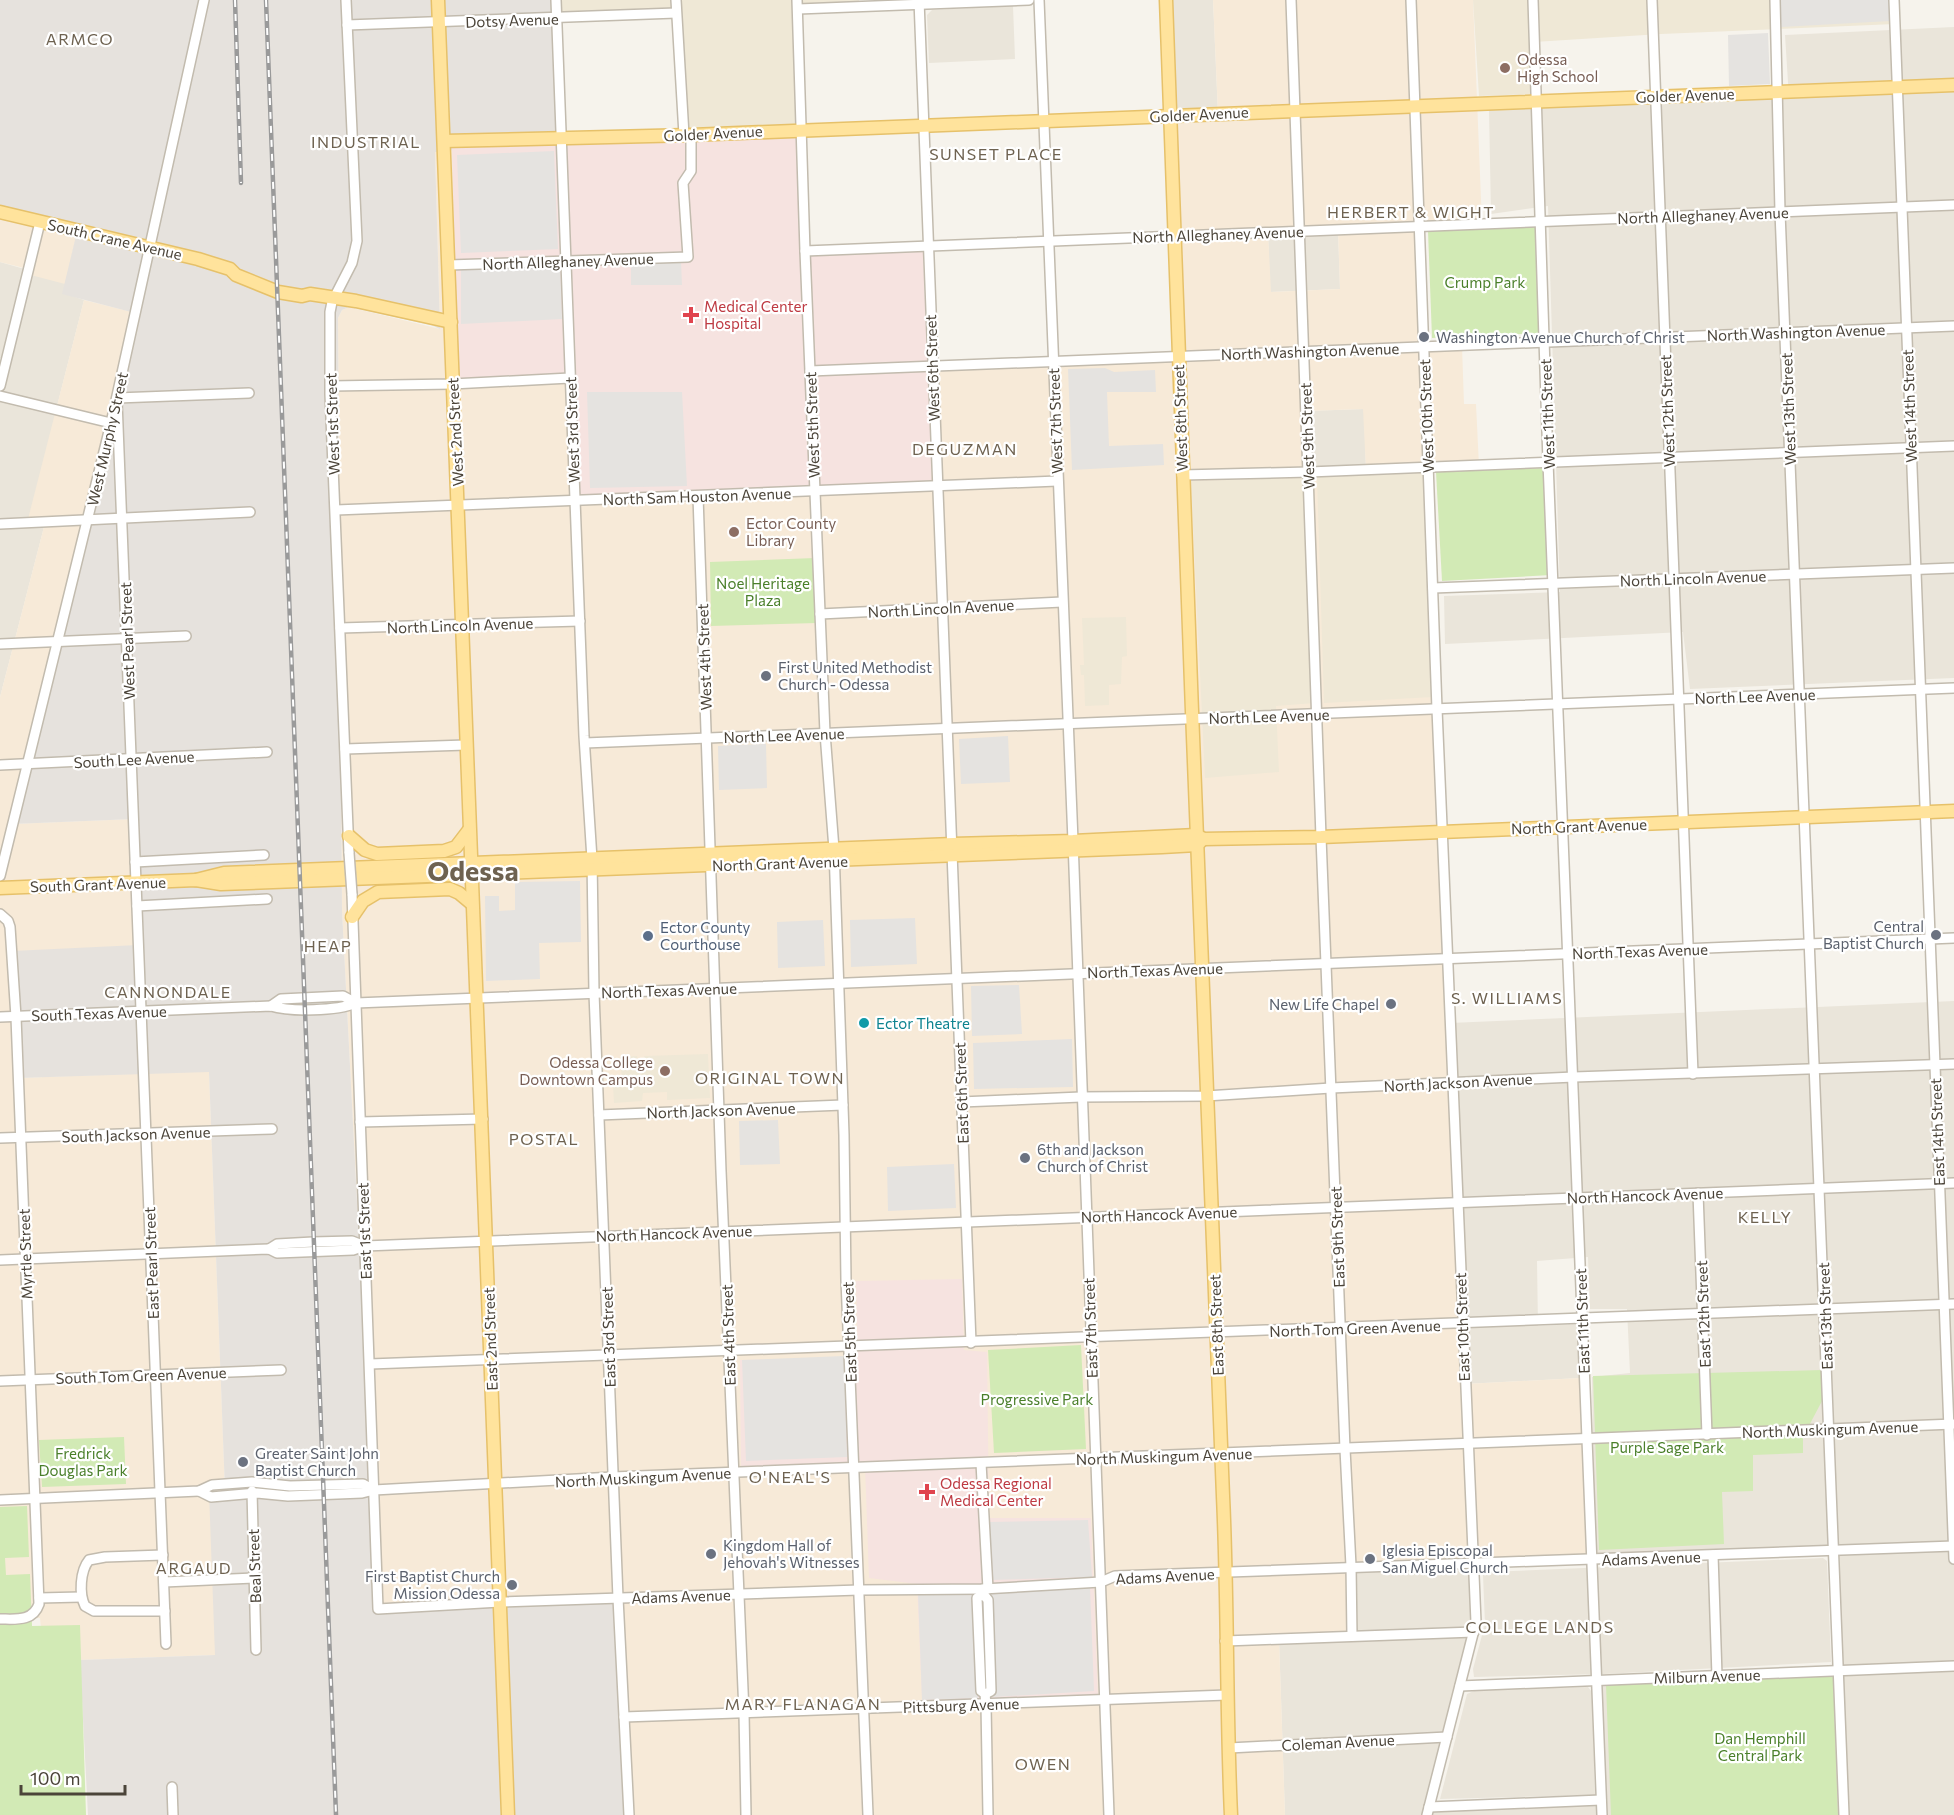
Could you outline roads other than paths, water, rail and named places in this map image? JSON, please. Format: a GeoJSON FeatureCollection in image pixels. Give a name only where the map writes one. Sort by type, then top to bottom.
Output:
{"type":"FeatureCollection","features":[{"type":"Feature","properties":{"kind":"main road","name":"West 2nd Street"},"geometry":{"type":"LineString","coordinates":[[438,0],[471,869]]}},
{"type":"Feature","properties":{"kind":"main road","name":"West 8th Street"},"geometry":{"type":"LineString","coordinates":[[1166,0],[1182,475],[1199,840]]}},
{"type":"Feature","properties":{"kind":"main road","name":"Golder Avenue"},"geometry":{"type":"LineString","coordinates":[[444,141],[688,135],[1954,84]]}},
{"type":"Feature","properties":{"kind":"main road","name":"South Crane Avenue"},"geometry":{"type":"LineString","coordinates":[[0,212],[151,247],[230,269],[239,268],[277,284],[304,289],[310,294],[376,304],[452,322]]}},
{"type":"Feature","properties":{"kind":"main road","name":"North Grant Avenue"},"geometry":{"type":"LineString","coordinates":[[353,874],[1954,811]]}},
{"type":"Feature","properties":{"kind":"main road"},"geometry":{"type":"LineString","coordinates":[[349,836],[373,854],[444,852],[456,848],[469,830]]}},
{"type":"Feature","properties":{"kind":"main road","name":"East 8th Street"},"geometry":{"type":"LineString","coordinates":[[1199,840],[1201,969],[1221,1454],[1231,1815]]}},
{"type":"Feature","properties":{"kind":"main road","name":"East 2nd Street"},"geometry":{"type":"LineString","coordinates":[[471,869],[483,1119],[508,1815]]}},
{"type":"Feature","properties":{"kind":"main road","name":"South Grant Avenue"},"geometry":{"type":"LineString","coordinates":[[0,888],[196,880],[224,873],[353,874]]}},
{"type":"Feature","properties":{"kind":"main road"},"geometry":{"type":"LineString","coordinates":[[352,917],[366,898],[383,892],[450,889],[471,903]]}},
{"type":"Feature","properties":{"kind":"street","name":"West Murphy Street"},"geometry":{"type":"LineString","coordinates":[[0,876],[117,399],[204,0]]}},
{"type":"Feature","properties":{"kind":"street","name":"West 1st Street"},"geometry":{"type":"LineString","coordinates":[[346,0],[357,242],[349,271],[334,297],[330,312],[349,853]]}},
{"type":"Feature","properties":{"kind":"street","name":"West 3rd Street"},"geometry":{"type":"LineString","coordinates":[[556,0],[585,743],[592,865]]}},
{"type":"Feature","properties":{"kind":"street"},"geometry":{"type":"LineString","coordinates":[[676,0],[688,135]]}},
{"type":"Feature","properties":{"kind":"street"},"geometry":{"type":"LineString","coordinates":[[798,5],[1029,0]]}},
{"type":"Feature","properties":{"kind":"street","name":"West 7th Street"},"geometry":{"type":"LineString","coordinates":[[1039,0],[1073,846]]}},
{"type":"Feature","properties":{"kind":"street","name":"West 9th Street"},"geometry":{"type":"LineString","coordinates":[[1291,0],[1321,837]]}},
{"type":"Feature","properties":{"kind":"street","name":"West 10th Street"},"geometry":{"type":"LineString","coordinates":[[1411,0],[1443,832]]}},
{"type":"Feature","properties":{"kind":"street","name":"West 11th Street"},"geometry":{"type":"LineString","coordinates":[[1533,0],[1563,827]]}},
{"type":"Feature","properties":{"kind":"street","name":"West 12th Street"},"geometry":{"type":"LineString","coordinates":[[1652,0],[1684,822]]}},
{"type":"Feature","properties":{"kind":"street","name":"West 13th Street"},"geometry":{"type":"LineString","coordinates":[[1775,0],[1780,212],[1805,817]]}},
{"type":"Feature","properties":{"kind":"street","name":"West 14th Street"},"geometry":{"type":"LineString","coordinates":[[1894,0],[1925,813]]}},
{"type":"Feature","properties":{"kind":"street","name":"West 6th Street"},"geometry":{"type":"LineString","coordinates":[[919,2],[946,729],[953,850]]}},
{"type":"Feature","properties":{"kind":"street","name":"West 5th Street"},"geometry":{"type":"LineString","coordinates":[[798,5],[805,251],[825,733],[834,855]]}},
{"type":"Feature","properties":{"kind":"street","name":"Dotsy Avenue"},"geometry":{"type":"LineString","coordinates":[[347,25],[676,13]]}},
{"type":"Feature","properties":{"kind":"street","name":"North Alleghaney Avenue"},"geometry":{"type":"LineString","coordinates":[[449,265],[688,257],[683,183],[692,171],[688,135]]}},
{"type":"Feature","properties":{"kind":"street","name":"North Alleghaney Avenue"},"geometry":{"type":"LineString","coordinates":[[805,251],[1954,205]]}},
{"type":"Feature","properties":{"kind":"street"},"geometry":{"type":"LineString","coordinates":[[0,386],[40,222]]}},
{"type":"Feature","properties":{"kind":"street","name":"North Washington Avenue"},"geometry":{"type":"LineString","coordinates":[[810,371],[1954,326]]}},
{"type":"Feature","properties":{"kind":"street"},"geometry":{"type":"LineString","coordinates":[[331,386],[452,384],[570,378]]}},
{"type":"Feature","properties":{"kind":"street"},"geometry":{"type":"LineString","coordinates":[[117,399],[249,393]]}},
{"type":"Feature","properties":{"kind":"street"},"geometry":{"type":"LineString","coordinates":[[0,396],[111,423]]}},
{"type":"Feature","properties":{"kind":"street","name":"West Pearl Street"},"geometry":{"type":"LineString","coordinates":[[117,399],[136,882]]}},
{"type":"Feature","properties":{"kind":"street"},"geometry":{"type":"LineString","coordinates":[[1182,475],[1954,446]]}},
{"type":"Feature","properties":{"kind":"street","name":"North Sam Houston Avenue"},"geometry":{"type":"LineString","coordinates":[[336,510],[1058,481]]}},
{"type":"Feature","properties":{"kind":"street","name":"West 4th Street"},"geometry":{"type":"LineString","coordinates":[[698,496],[711,860]]}},
{"type":"Feature","properties":{"kind":"street"},"geometry":{"type":"LineString","coordinates":[[0,524],[122,520],[250,512]]}},
{"type":"Feature","properties":{"kind":"street","name":"North Lincoln Avenue"},"geometry":{"type":"LineString","coordinates":[[1433,588],[1954,568]]}},
{"type":"Feature","properties":{"kind":"street","name":"North Lincoln Avenue"},"geometry":{"type":"LineString","coordinates":[[820,614],[1062,602]]}},
{"type":"Feature","properties":{"kind":"street","name":"North Lincoln Avenue"},"geometry":{"type":"LineString","coordinates":[[340,628],[580,621]]}},
{"type":"Feature","properties":{"kind":"street"},"geometry":{"type":"LineString","coordinates":[[0,644],[186,636]]}},
{"type":"Feature","properties":{"kind":"street","name":"North Lee Avenue"},"geometry":{"type":"LineString","coordinates":[[585,743],[1954,688]]}},
{"type":"Feature","properties":{"kind":"street"},"geometry":{"type":"LineString","coordinates":[[345,749],[466,744]]}},
{"type":"Feature","properties":{"kind":"street","name":"South Lee Avenue"},"geometry":{"type":"LineString","coordinates":[[0,765],[267,752]]}},
{"type":"Feature","properties":{"kind":"street","name":"East 14th Street"},"geometry":{"type":"LineString","coordinates":[[1925,813],[1939,1184],[1949,1305],[1954,1559]]}},
{"type":"Feature","properties":{"kind":"street","name":"East 13th Street"},"geometry":{"type":"LineString","coordinates":[[1805,817],[1844,1815]]}},
{"type":"Feature","properties":{"kind":"street"},"geometry":{"type":"LineString","coordinates":[[1684,822],[1693,1074]]}},
{"type":"Feature","properties":{"kind":"street","name":"East 11th Street"},"geometry":{"type":"LineString","coordinates":[[1563,827],[1602,1815]]}},
{"type":"Feature","properties":{"kind":"street","name":"East 10th Street"},"geometry":{"type":"LineString","coordinates":[[1428,1811],[1476,1622],[1443,832]]}},
{"type":"Feature","properties":{"kind":"street","name":"East 9th Street"},"geometry":{"type":"LineString","coordinates":[[1321,837],[1352,1636]]}},
{"type":"Feature","properties":{"kind":"street","name":"East 7th Street"},"geometry":{"type":"LineString","coordinates":[[1073,846],[1109,1815]]}},
{"type":"Feature","properties":{"kind":"street","name":"East 6th Street"},"geometry":{"type":"LineString","coordinates":[[953,850],[971,1343]]}},
{"type":"Feature","properties":{"kind":"street","name":"East 1st Street"},"geometry":{"type":"LineString","coordinates":[[349,853],[378,1609]]}},
{"type":"Feature","properties":{"kind":"street"},"geometry":{"type":"LineString","coordinates":[[135,862],[264,855]]}},
{"type":"Feature","properties":{"kind":"street","name":"East 5th Street"},"geometry":{"type":"LineString","coordinates":[[834,855],[849,1347],[868,1815]]}},
{"type":"Feature","properties":{"kind":"street","name":"East 4th Street"},"geometry":{"type":"LineString","coordinates":[[711,860],[746,1815]]}},
{"type":"Feature","properties":{"kind":"street","name":"East 3rd Street"},"geometry":{"type":"LineString","coordinates":[[592,865],[594,993],[608,1356],[629,1815]]}},
{"type":"Feature","properties":{"kind":"street","name":"East Pearl Street"},"geometry":{"type":"LineString","coordinates":[[136,882],[166,1644]]}},
{"type":"Feature","properties":{"kind":"street"},"geometry":{"type":"LineString","coordinates":[[137,906],[267,899]]}},
{"type":"Feature","properties":{"kind":"street","name":"Myrtle Street"},"geometry":{"type":"LineString","coordinates":[[0,914],[8,921],[10,927],[39,1598]]}},
{"type":"Feature","properties":{"kind":"street","name":"North Texas Avenue"},"geometry":{"type":"LineString","coordinates":[[356,1003],[1954,938]]}},
{"type":"Feature","properties":{"kind":"street","name":"South Texas Avenue"},"geometry":{"type":"LineString","coordinates":[[0,1017],[271,1006],[281,999],[343,996],[356,1003]]}},
{"type":"Feature","properties":{"kind":"street","name":"North Jackson Avenue"},"geometry":{"type":"LineString","coordinates":[[961,1101],[1206,1096],[1574,1077],[1954,1064]]}},
{"type":"Feature","properties":{"kind":"street","name":"North Jackson Avenue"},"geometry":{"type":"LineString","coordinates":[[599,1115],[843,1105]]}},
{"type":"Feature","properties":{"kind":"street"},"geometry":{"type":"LineString","coordinates":[[360,1122],[483,1119]]}},
{"type":"Feature","properties":{"kind":"street","name":"South Jackson Avenue"},"geometry":{"type":"LineString","coordinates":[[0,1138],[272,1129]]}},
{"type":"Feature","properties":{"kind":"street","name":"North Hancock Avenue"},"geometry":{"type":"LineString","coordinates":[[0,1260],[268,1249],[277,1244],[313,1242],[352,1241],[365,1246],[1954,1183]]}},
{"type":"Feature","properties":{"kind":"street","name":"East 12th Street"},"geometry":{"type":"LineString","coordinates":[[1698,1193],[1707,1434]]}},
{"type":"Feature","properties":{"kind":"street","name":"North Tom Green Avenue"},"geometry":{"type":"LineString","coordinates":[[849,1347],[1949,1305]]}},
{"type":"Feature","properties":{"kind":"street"},"geometry":{"type":"LineString","coordinates":[[369,1364],[849,1347]]}},
{"type":"Feature","properties":{"kind":"street","name":"South Tom Green Avenue"},"geometry":{"type":"LineString","coordinates":[[0,1381],[281,1370]]}},
{"type":"Feature","properties":{"kind":"street","name":"North Muskingum Avenue"},"geometry":{"type":"LineString","coordinates":[[324,1490],[362,1493],[374,1490],[613,1477],[1951,1424]]}},
{"type":"Feature","properties":{"kind":"street"},"geometry":{"type":"LineString","coordinates":[[981,1464],[984,1591],[988,1600],[991,1691],[986,1694],[988,1815]]}},
{"type":"Feature","properties":{"kind":"street"},"geometry":{"type":"LineString","coordinates":[[0,1500],[199,1491],[212,1485],[252,1482],[324,1490]]}},
{"type":"Feature","properties":{"kind":"street","name":"Beal Street"},"geometry":{"type":"LineString","coordinates":[[252,1482],[256,1650]]}},
{"type":"Feature","properties":{"kind":"street"},"geometry":{"type":"LineString","coordinates":[[199,1491],[211,1497],[252,1494],[288,1496],[324,1490]]}},
{"type":"Feature","properties":{"kind":"street","name":"Adams Avenue"},"geometry":{"type":"LineString","coordinates":[[378,1609],[500,1602],[859,1590],[984,1591],[1101,1582],[1115,1576],[1954,1546]]}},
{"type":"Feature","properties":{"kind":"street"},"geometry":{"type":"LineString","coordinates":[[163,1555],[89,1560],[84,1567],[81,1597],[85,1606],[94,1611],[165,1611]]}},
{"type":"Feature","properties":{"kind":"street"},"geometry":{"type":"LineString","coordinates":[[1713,1555],[1717,1676]]}},
{"type":"Feature","properties":{"kind":"street"},"geometry":{"type":"LineString","coordinates":[[164,1582],[254,1578]]}},
{"type":"Feature","properties":{"kind":"street"},"geometry":{"type":"LineString","coordinates":[[0,1619],[30,1617],[38,1607],[39,1598],[81,1597]]}},
{"type":"Feature","properties":{"kind":"street"},"geometry":{"type":"LineString","coordinates":[[1225,1641],[1474,1632]]}},
{"type":"Feature","properties":{"kind":"street","name":"Milburn Avenue"},"geometry":{"type":"LineString","coordinates":[[1460,1686],[1954,1666]]}},
{"type":"Feature","properties":{"kind":"street","name":"Pittsburg Avenue"},"geometry":{"type":"LineString","coordinates":[[624,1718],[1227,1695]]}},
{"type":"Feature","properties":{"kind":"street","name":"Coleman Avenue"},"geometry":{"type":"LineString","coordinates":[[1229,1748],[1447,1737]]}},
{"type":"Feature","properties":{"kind":"street"},"geometry":{"type":"LineString","coordinates":[[172,1787],[173,1815]]}},
{"type":"Feature","properties":{"kind":"street"},"geometry":{"type":"LineString","coordinates":[[1428,1811],[1602,1800]]}},
{"type":"Feature","properties":{"kind":"railway"},"geometry":{"type":"LineString","coordinates":[[235,0],[241,183]]}},
{"type":"Feature","properties":{"kind":"railway"},"geometry":{"type":"LineString","coordinates":[[266,0],[336,1815]]}},
{"type":"Feature","properties":{"kind":"place","name":"Odessa High School"},"geometry":{"type":"Point","coordinates":[1505,68]}},
{"type":"Feature","properties":{"kind":"place","name":"Medical Center Hospital"},"geometry":{"type":"Point","coordinates":[691,315]}},
{"type":"Feature","properties":{"kind":"place","name":"Washington Avenue Church of Christ"},"geometry":{"type":"Point","coordinates":[1424,337]}},
{"type":"Feature","properties":{"kind":"place","name":"Ector County Library"},"geometry":{"type":"Point","coordinates":[734,532]}},
{"type":"Feature","properties":{"kind":"place","name":"First United Methodist Church - Odessa"},"geometry":{"type":"Point","coordinates":[766,676]}},
{"type":"Feature","properties":{"kind":"place","name":"Central Baptist Church"},"geometry":{"type":"Point","coordinates":[1936,935]}},
{"type":"Feature","properties":{"kind":"place","name":"Ector County Courthouse"},"geometry":{"type":"Point","coordinates":[648,936]}},
{"type":"Feature","properties":{"kind":"place","name":"New Life Chapel"},"geometry":{"type":"Point","coordinates":[1391,1004]}},
{"type":"Feature","properties":{"kind":"place","name":"Ector Theatre"},"geometry":{"type":"Point","coordinates":[864,1023]}},
{"type":"Feature","properties":{"kind":"place","name":"Odessa College Downtown Campus"},"geometry":{"type":"Point","coordinates":[665,1071]}},
{"type":"Feature","properties":{"kind":"place","name":"6th and Jackson Church of Christ"},"geometry":{"type":"Point","coordinates":[1025,1158]}},
{"type":"Feature","properties":{"kind":"place","name":"Greater Saint John Baptist Church"},"geometry":{"type":"Point","coordinates":[243,1462]}},
{"type":"Feature","properties":{"kind":"place","name":"Odessa Regional Medical Center"},"geometry":{"type":"Point","coordinates":[927,1492]}},
{"type":"Feature","properties":{"kind":"place","name":"Kingdom Hall of Jehovah's Witnesses"},"geometry":{"type":"Point","coordinates":[711,1554]}},
{"type":"Feature","properties":{"kind":"place","name":"Iglesia Episcopal San Miguel Church"},"geometry":{"type":"Point","coordinates":[1370,1559]}},
{"type":"Feature","properties":{"kind":"place","name":"First Baptist Church Mission Odessa"},"geometry":{"type":"Point","coordinates":[512,1585]}},
{"type":"Feature","properties":{"kind":"district","name":"ARMCO"},"geometry":{"type":"Point","coordinates":[80,38]}},
{"type":"Feature","properties":{"kind":"district","name":"INDUSTRIAL"},"geometry":{"type":"Point","coordinates":[366,141]}},
{"type":"Feature","properties":{"kind":"district","name":"SUNSET PLACE"},"geometry":{"type":"Point","coordinates":[996,153]}},
{"type":"Feature","properties":{"kind":"district","name":"HERBERT & WIGHT"},"geometry":{"type":"Point","coordinates":[1411,211]}},
{"type":"Feature","properties":{"kind":"district","name":"DEGUZMAN"},"geometry":{"type":"Point","coordinates":[965,448]}},
{"type":"Feature","properties":{"kind":"district","name":"Odessa"},"geometry":{"type":"Point","coordinates":[473,870]}},
{"type":"Feature","properties":{"kind":"district","name":"HEAP"},"geometry":{"type":"Point","coordinates":[328,945]}},
{"type":"Feature","properties":{"kind":"district","name":"CANNONDALE"},"geometry":{"type":"Point","coordinates":[168,991]}},
{"type":"Feature","properties":{"kind":"district","name":"S. WILLIAMS"},"geometry":{"type":"Point","coordinates":[1507,997]}},
{"type":"Feature","properties":{"kind":"district","name":"ORIGINAL TOWN"},"geometry":{"type":"Point","coordinates":[770,1077]}},
{"type":"Feature","properties":{"kind":"district","name":"POSTAL"},"geometry":{"type":"Point","coordinates":[544,1138]}},
{"type":"Feature","properties":{"kind":"district","name":"KELLY"},"geometry":{"type":"Point","coordinates":[1765,1216]}},
{"type":"Feature","properties":{"kind":"district","name":"O'NEAL'S"},"geometry":{"type":"Point","coordinates":[790,1476]}},
{"type":"Feature","properties":{"kind":"district","name":"ARGAUD"},"geometry":{"type":"Point","coordinates":[194,1567]}},
{"type":"Feature","properties":{"kind":"district","name":"COLLEGE LANDS"},"geometry":{"type":"Point","coordinates":[1540,1626]}},
{"type":"Feature","properties":{"kind":"district","name":"MARY FLANAGAN"},"geometry":{"type":"Point","coordinates":[803,1703]}},
{"type":"Feature","properties":{"kind":"district","name":"OWEN"},"geometry":{"type":"Point","coordinates":[1043,1763]}},
{"type":"Feature","properties":{"kind":"park label","name":"Crump Park"},"geometry":{"type":"Point","coordinates":[1485,282]}},
{"type":"Feature","properties":{"kind":"park label","name":"Noel Heritage Plaza"},"geometry":{"type":"Point","coordinates":[763,592]}},
{"type":"Feature","properties":{"kind":"park label","name":"Progressive Park"},"geometry":{"type":"Point","coordinates":[1037,1399]}},
{"type":"Feature","properties":{"kind":"park label","name":"Purple Sage Park"},"geometry":{"type":"Point","coordinates":[1667,1447]}},
{"type":"Feature","properties":{"kind":"park label","name":"Fredrick Douglas Park"},"geometry":{"type":"Point","coordinates":[83,1462]}},
{"type":"Feature","properties":{"kind":"park label","name":"Dan Hemphill Central Park"},"geometry":{"type":"Point","coordinates":[1760,1746]}}]}
